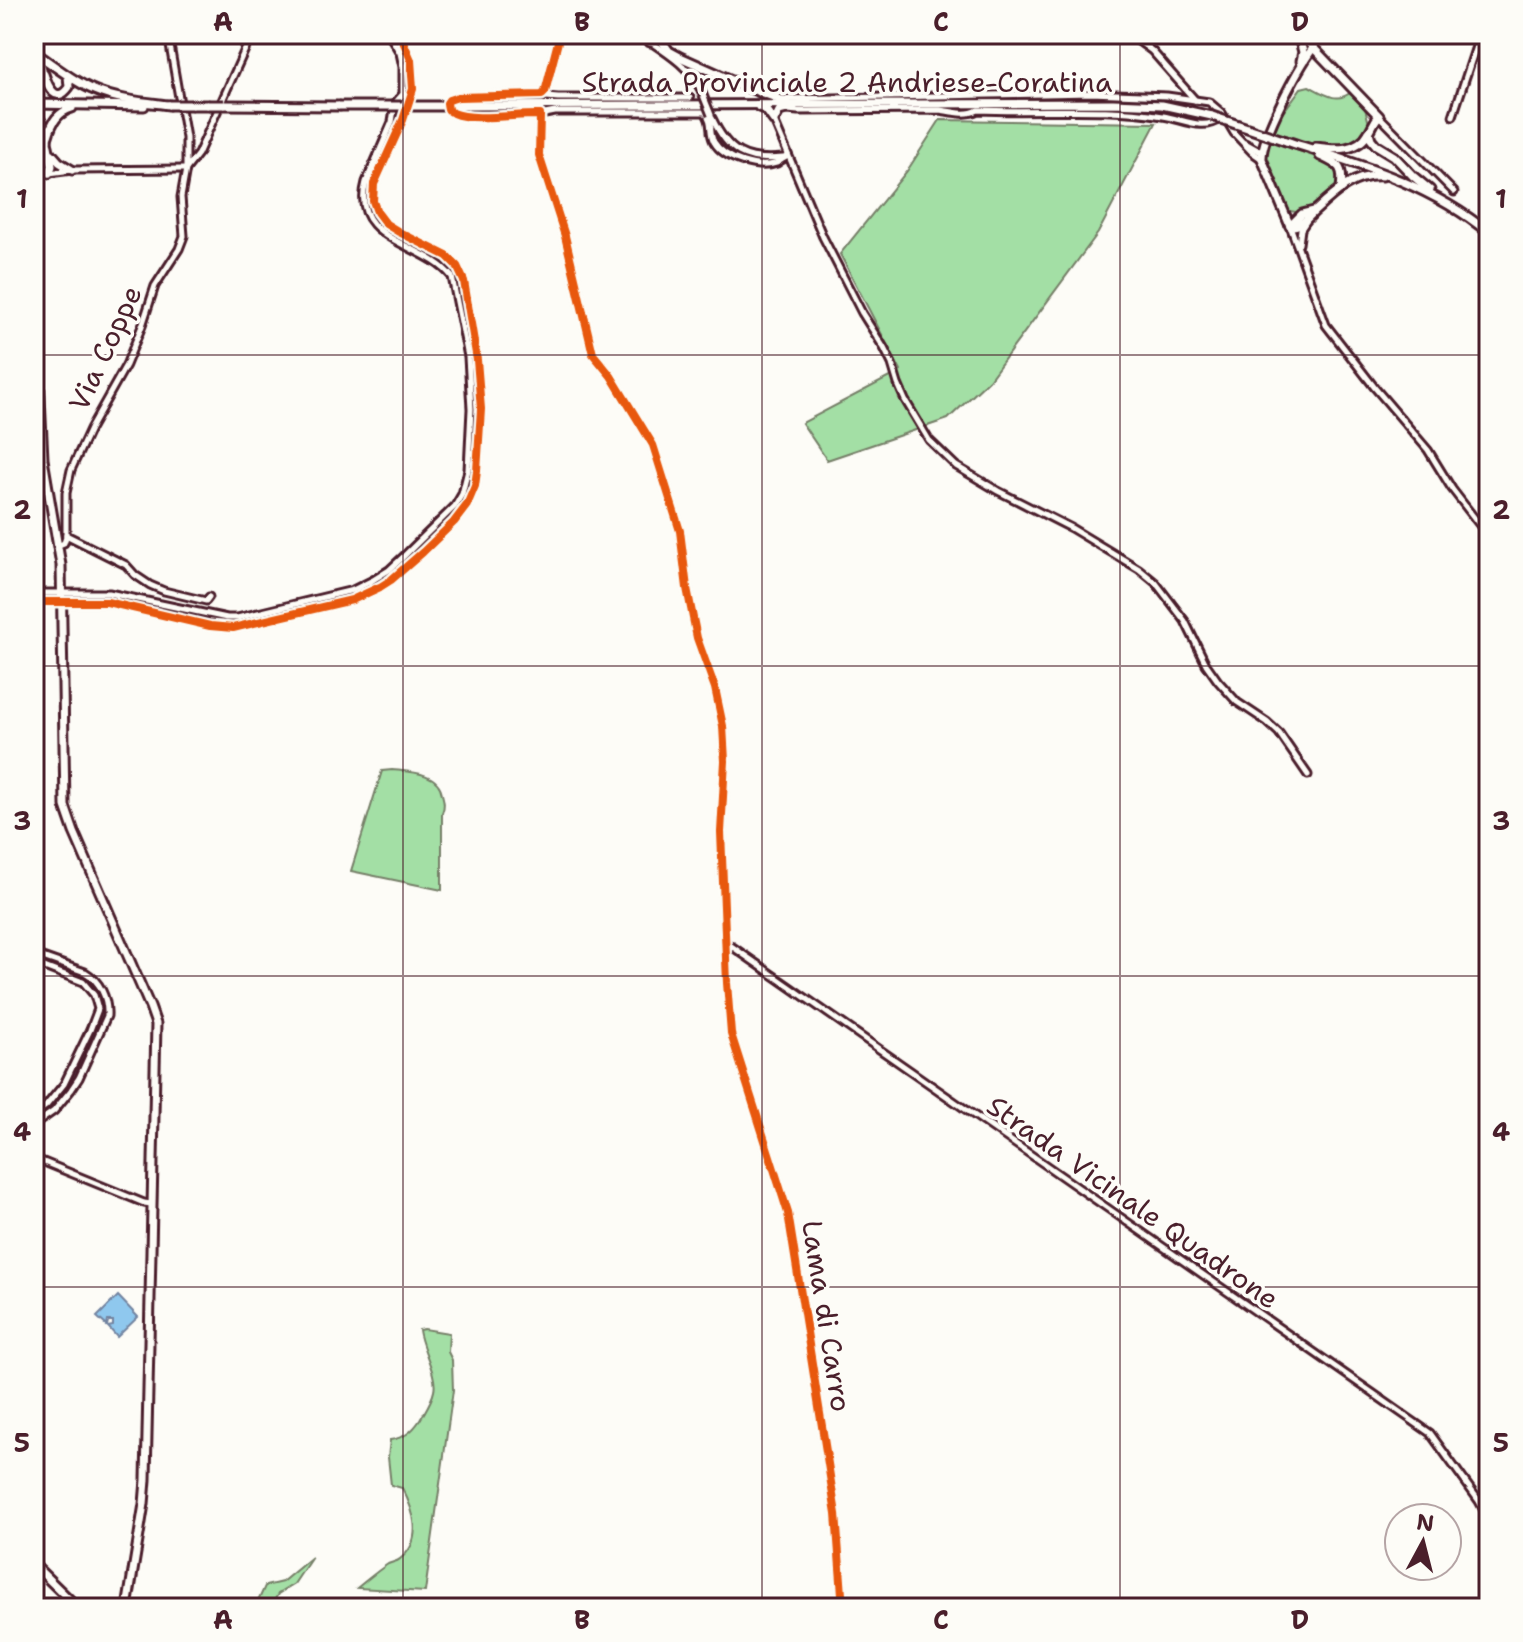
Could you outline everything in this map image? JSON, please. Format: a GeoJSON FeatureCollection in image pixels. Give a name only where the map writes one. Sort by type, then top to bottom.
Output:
{"type":"FeatureCollection","features":[{"type":"Feature","properties":{"kind":"main road"},"geometry":{"type":"LineString","coordinates":[[1290,142],[1341,149],[1357,145],[1379,116],[1299,34]]}},
{"type":"Feature","properties":{"kind":"main road"},"geometry":{"type":"LineString","coordinates":[[1299,34],[1303,52],[1300,67]]}},
{"type":"Feature","properties":{"kind":"main road"},"geometry":{"type":"LineString","coordinates":[[653,37],[669,51],[741,85],[800,104]]}},
{"type":"Feature","properties":{"kind":"main road"},"geometry":{"type":"LineString","coordinates":[[1303,52],[1313,48]]}},
{"type":"Feature","properties":{"kind":"main road"},"geometry":{"type":"LineString","coordinates":[[1313,48],[1300,67],[1265,141],[1262,155],[1290,226],[1300,225],[1305,217],[1353,180],[1379,176],[1405,182]]}},
{"type":"Feature","properties":{"kind":"main road"},"geometry":{"type":"LineString","coordinates":[[34,52],[48,88],[53,93],[64,93],[69,87],[68,76]]}},
{"type":"Feature","properties":{"kind":"main road"},"geometry":{"type":"LineString","coordinates":[[34,52],[91,89],[111,96],[169,105]]}},
{"type":"Feature","properties":{"kind":"main road"},"geometry":{"type":"LineString","coordinates":[[34,93],[44,74]]}},
{"type":"Feature","properties":{"kind":"main road"},"geometry":{"type":"LineString","coordinates":[[732,105],[746,97],[741,85]]}},
{"type":"Feature","properties":{"kind":"main road","name":"Strada Provinciale 2 Andriese-Coratina"},"geometry":{"type":"LineString","coordinates":[[34,104],[1138,104],[1184,109],[1211,121],[1290,142],[1405,182],[1447,204],[1489,233]]}},
{"type":"Feature","properties":{"kind":"main road"},"geometry":{"type":"LineString","coordinates":[[754,105],[766,110],[774,121],[779,111],[800,104]]}},
{"type":"Feature","properties":{"kind":"main road"},"geometry":{"type":"LineString","coordinates":[[34,176],[49,173],[48,140],[52,124],[59,115],[69,108],[94,105]]}},
{"type":"Feature","properties":{"kind":"main road"},"geometry":{"type":"LineString","coordinates":[[34,114],[43,124],[48,140]]}},
{"type":"Feature","properties":{"kind":"main road"},"geometry":{"type":"LineString","coordinates":[[1369,132],[1376,145],[1394,156],[1447,204]]}},
{"type":"Feature","properties":{"kind":"main road"},"geometry":{"type":"LineString","coordinates":[[1306,148],[1340,167],[1343,175],[1341,189]]}},
{"type":"Feature","properties":{"kind":"main road"},"geometry":{"type":"LineString","coordinates":[[48,155],[72,170]]}},
{"type":"Feature","properties":{"kind":"main road"},"geometry":{"type":"LineString","coordinates":[[34,176],[48,155]]}},
{"type":"Feature","properties":{"kind":"main road"},"geometry":{"type":"LineString","coordinates":[[1279,202],[1287,210],[1305,217]]}},
{"type":"Feature","properties":{"kind":"main road"},"geometry":{"type":"LineString","coordinates":[[34,343],[41,397],[43,459],[59,545],[63,597],[65,806],[156,1024],[144,1504],[127,1608]]}},
{"type":"Feature","properties":{"kind":"main road"},"geometry":{"type":"LineString","coordinates":[[34,1565],[78,1608]]}},
{"type":"Feature","properties":{"kind":"street","name":"Via Coppe"},"geometry":{"type":"LineString","coordinates":[[66,535],[66,493],[71,470],[126,365],[155,286],[182,243],[181,197],[186,169],[186,138],[168,34]]}},
{"type":"Feature","properties":{"kind":"street"},"geometry":{"type":"LineString","coordinates":[[49,173],[186,169],[198,154],[252,34]]}},
{"type":"Feature","properties":{"kind":"street"},"geometry":{"type":"LineString","coordinates":[[34,602],[109,593],[237,618],[353,590],[381,575],[404,556],[462,494],[467,482],[471,409],[468,357],[452,277],[446,269],[374,226],[364,201],[366,182],[392,122],[395,103],[403,94],[400,53],[389,34]]}},
{"type":"Feature","properties":{"kind":"street"},"geometry":{"type":"LineString","coordinates":[[34,593],[107,602],[210,626],[233,628],[352,600],[380,587],[423,552],[467,505],[475,486],[481,409],[479,373],[464,281],[457,266],[447,256],[399,232],[380,218],[373,201],[374,184],[403,120],[413,89],[411,60],[400,34]]}},
{"type":"Feature","properties":{"kind":"street"},"geometry":{"type":"LineString","coordinates":[[542,95],[560,34]]}},
{"type":"Feature","properties":{"kind":"street"},"geometry":{"type":"LineString","coordinates":[[639,34],[653,37],[693,75],[727,144],[750,157],[786,157]]}},
{"type":"Feature","properties":{"kind":"street"},"geometry":{"type":"LineString","coordinates":[[1129,34],[1152,51],[1195,100]]}},
{"type":"Feature","properties":{"kind":"street"},"geometry":{"type":"LineString","coordinates":[[1453,116],[1480,34]]}},
{"type":"Feature","properties":{"kind":"street"},"geometry":{"type":"LineString","coordinates":[[777,99],[1143,94],[1209,102],[1222,113],[1234,133]]}},
{"type":"Feature","properties":{"kind":"street"},"geometry":{"type":"LineString","coordinates":[[690,98],[466,96],[453,98],[447,103],[452,113],[478,117],[555,112],[705,112],[711,122],[713,140],[726,154],[748,163],[760,164],[779,162],[786,157]]}},
{"type":"Feature","properties":{"kind":"street"},"geometry":{"type":"LineString","coordinates":[[785,109],[940,110],[961,113],[978,110],[1089,111],[1164,116],[1198,125],[1221,120],[1222,113]]}},
{"type":"Feature","properties":{"kind":"street","name":"Lama di Carro"},"geometry":{"type":"LineString","coordinates":[[540,115],[539,155],[565,236],[593,354],[611,376],[653,445],[680,531],[697,638],[715,688],[723,726],[725,761],[721,832],[731,1034],[788,1213],[836,1514],[843,1608]]}},
{"type":"Feature","properties":{"kind":"street"},"geometry":{"type":"LineString","coordinates":[[1379,116],[1454,192]]}},
{"type":"Feature","properties":{"kind":"street"},"geometry":{"type":"LineString","coordinates":[[774,121],[786,157],[823,237],[892,364],[905,400],[929,440],[956,466],[1071,528],[1139,569],[1156,583],[1185,621],[1218,681],[1237,702],[1279,733],[1308,775]]}},
{"type":"Feature","properties":{"kind":"street"},"geometry":{"type":"LineString","coordinates":[[1211,121],[1227,128],[1262,155]]}},
{"type":"Feature","properties":{"kind":"street"},"geometry":{"type":"LineString","coordinates":[[384,141],[392,145]]}},
{"type":"Feature","properties":{"kind":"street"},"geometry":{"type":"LineString","coordinates":[[1247,144],[1265,141]]}},
{"type":"Feature","properties":{"kind":"street"},"geometry":{"type":"LineString","coordinates":[[1299,249],[1305,217]]}},
{"type":"Feature","properties":{"kind":"street"},"geometry":{"type":"LineString","coordinates":[[1290,226],[1326,325],[1423,443],[1452,489],[1489,537]]}},
{"type":"Feature","properties":{"kind":"street"},"geometry":{"type":"LineString","coordinates":[[394,240],[399,232]]}},
{"type":"Feature","properties":{"kind":"street"},"geometry":{"type":"LineString","coordinates":[[459,310],[469,309]]}},
{"type":"Feature","properties":{"kind":"street"},"geometry":{"type":"LineString","coordinates":[[471,409],[481,409]]}},
{"type":"Feature","properties":{"kind":"street"},"geometry":{"type":"LineString","coordinates":[[446,514],[454,522]]}},
{"type":"Feature","properties":{"kind":"street"},"geometry":{"type":"LineString","coordinates":[[59,545],[64,543],[66,535],[126,565],[135,575],[160,590],[206,601],[209,597]]}},
{"type":"Feature","properties":{"kind":"street"},"geometry":{"type":"LineString","coordinates":[[297,604],[299,613]]}},
{"type":"Feature","properties":{"kind":"street"},"geometry":{"type":"LineString","coordinates":[[175,618],[178,608]]}},
{"type":"Feature","properties":{"kind":"street","name":"Strada Vicinale Quadrone"},"geometry":{"type":"LineString","coordinates":[[727,942],[1430,1433],[1489,1520]]}},
{"type":"Feature","properties":{"kind":"street"},"geometry":{"type":"LineString","coordinates":[[34,954],[93,976],[103,993],[107,1016],[79,1078],[54,1111],[34,1124]]}},
{"type":"Feature","properties":{"kind":"street"},"geometry":{"type":"LineString","coordinates":[[34,963],[83,982],[94,995],[97,1006],[97,1015],[71,1074],[46,1106],[34,1114]]}},
{"type":"Feature","properties":{"kind":"street"},"geometry":{"type":"LineString","coordinates":[[97,1006],[106,1004]]}},
{"type":"Feature","properties":{"kind":"street"},"geometry":{"type":"LineString","coordinates":[[34,1158],[151,1204]]}},
{"type":"Feature","properties":{"kind":"green space"},"geometry":{"type":"Polygon","coordinates":[[[1309,86],[1336,97],[1351,92],[1365,108],[1369,124],[1360,141],[1352,146],[1330,147],[1272,132],[1301,88],[1309,86]]]}},
{"type":"Feature","properties":{"kind":"green space"},"geometry":{"type":"Polygon","coordinates":[[[940,120],[1156,123],[1098,233],[989,380],[948,419],[827,460],[802,423],[901,371],[840,254],[907,171],[940,120]]]}},
{"type":"Feature","properties":{"kind":"green space"},"geometry":{"type":"Polygon","coordinates":[[[1268,140],[1333,163],[1340,170],[1338,186],[1308,211],[1290,211],[1282,201],[1277,181],[1265,161],[1268,140]]]}},
{"type":"Feature","properties":{"kind":"green space"},"geometry":{"type":"Polygon","coordinates":[[[382,771],[423,774],[440,787],[444,804],[442,890],[351,871],[382,771]]]}},
{"type":"Feature","properties":{"kind":"green space"},"geometry":{"type":"Polygon","coordinates":[[[419,1330],[449,1333],[453,1390],[425,1592],[357,1588],[388,1564],[399,1560],[412,1543],[413,1515],[402,1488],[391,1485],[388,1457],[390,1440],[404,1436],[414,1428],[433,1395],[434,1377],[419,1330]]]}},
{"type":"Feature","properties":{"kind":"green space"},"geometry":{"type":"Polygon","coordinates":[[[312,1557],[294,1584],[278,1594],[270,1608],[255,1608],[265,1586],[282,1582],[312,1557]]]}},
{"type":"Feature","properties":{"kind":"water"},"geometry":{"type":"Polygon","coordinates":[[[118,1296],[138,1317],[117,1337],[108,1327],[113,1326],[113,1321],[108,1321],[107,1326],[97,1317],[118,1296]]]}},
{"type":"Feature","properties":{"kind":"waterway"},"geometry":{"type":"LineString","coordinates":[[395,34],[407,68],[408,86],[403,104]]}},
{"type":"Feature","properties":{"kind":"waterway"},"geometry":{"type":"LineString","coordinates":[[34,598],[99,596],[225,623],[285,613],[336,600],[377,583],[422,547],[460,506],[472,477],[475,404],[470,340],[458,278],[447,262],[382,225],[369,202],[371,181],[401,110]]}},
{"type":"Feature","properties":{"kind":"waterway"},"geometry":{"type":"LineString","coordinates":[[34,959],[87,978],[102,1001],[103,1011],[69,1085],[34,1120]]}},
{"type":"Feature","properties":{"kind":"cycle path"},"geometry":{"type":"LineString","coordinates":[[34,602],[107,602],[210,626],[233,628],[352,600],[380,587],[423,552],[467,505],[475,486],[481,409],[477,360],[464,281],[457,266],[447,256],[386,224],[373,201],[374,184],[403,120],[413,89],[411,60],[400,34]]}},
{"type":"Feature","properties":{"kind":"cycle path"},"geometry":{"type":"LineString","coordinates":[[560,34],[542,95],[458,97],[447,103],[450,111],[462,116],[540,115],[539,155],[565,236],[593,354],[611,376],[653,445],[680,531],[697,638],[715,688],[723,726],[725,761],[721,832],[731,1034],[788,1213],[836,1514],[843,1608]]}}]}
